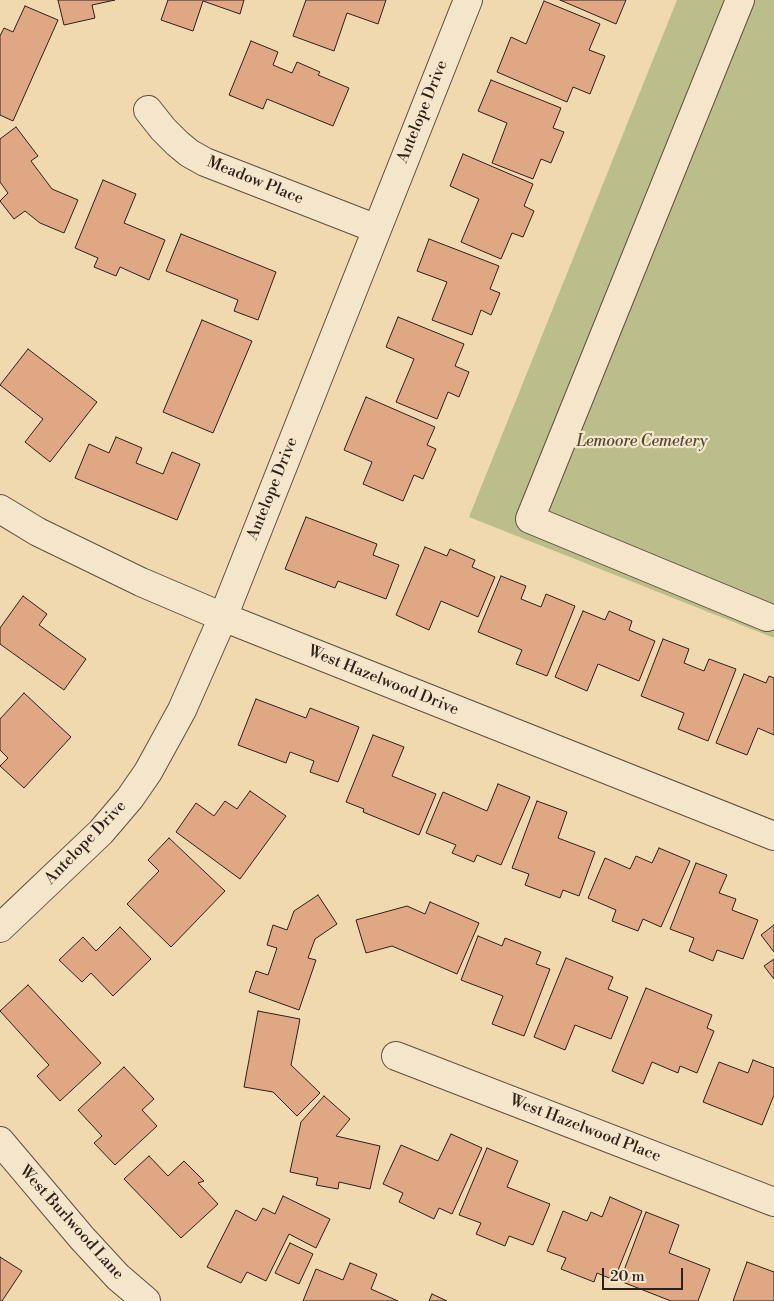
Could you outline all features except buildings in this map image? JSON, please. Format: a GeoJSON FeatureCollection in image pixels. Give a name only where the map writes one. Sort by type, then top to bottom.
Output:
{"type":"FeatureCollection","features":[{"type":"Feature","properties":{"kind":"street","name":"Antelope Drive"},"geometry":{"type":"LineString","coordinates":[[0,928],[101,832],[130,798],[148,772],[182,710],[222,617],[468,0]]}},
{"type":"Feature","properties":{"kind":"street"},"geometry":{"type":"LineString","coordinates":[[740,0],[530,519],[772,612]]}},
{"type":"Feature","properties":{"kind":"street","name":"Meadow Place"},"geometry":{"type":"LineString","coordinates":[[148,110],[177,143],[205,162],[377,228]]}},
{"type":"Feature","properties":{"kind":"street","name":"West Hazelwood Drive"},"geometry":{"type":"LineString","coordinates":[[0,509],[46,537],[141,582],[222,617],[774,836]]}},
{"type":"Feature","properties":{"kind":"street","name":"West Hazelwood Place"},"geometry":{"type":"LineString","coordinates":[[396,1056],[774,1202]]}},
{"type":"Feature","properties":{"kind":"street","name":"West Burlwood Lane"},"geometry":{"type":"LineString","coordinates":[[0,1141],[118,1277],[146,1301]]}},
{"type":"Feature","properties":{"kind":"green space","name":"Lemoore Cemetery"},"geometry":{"type":"Polygon","coordinates":[[[677,0],[774,0],[774,638],[469,517],[677,0]]]}}]}
